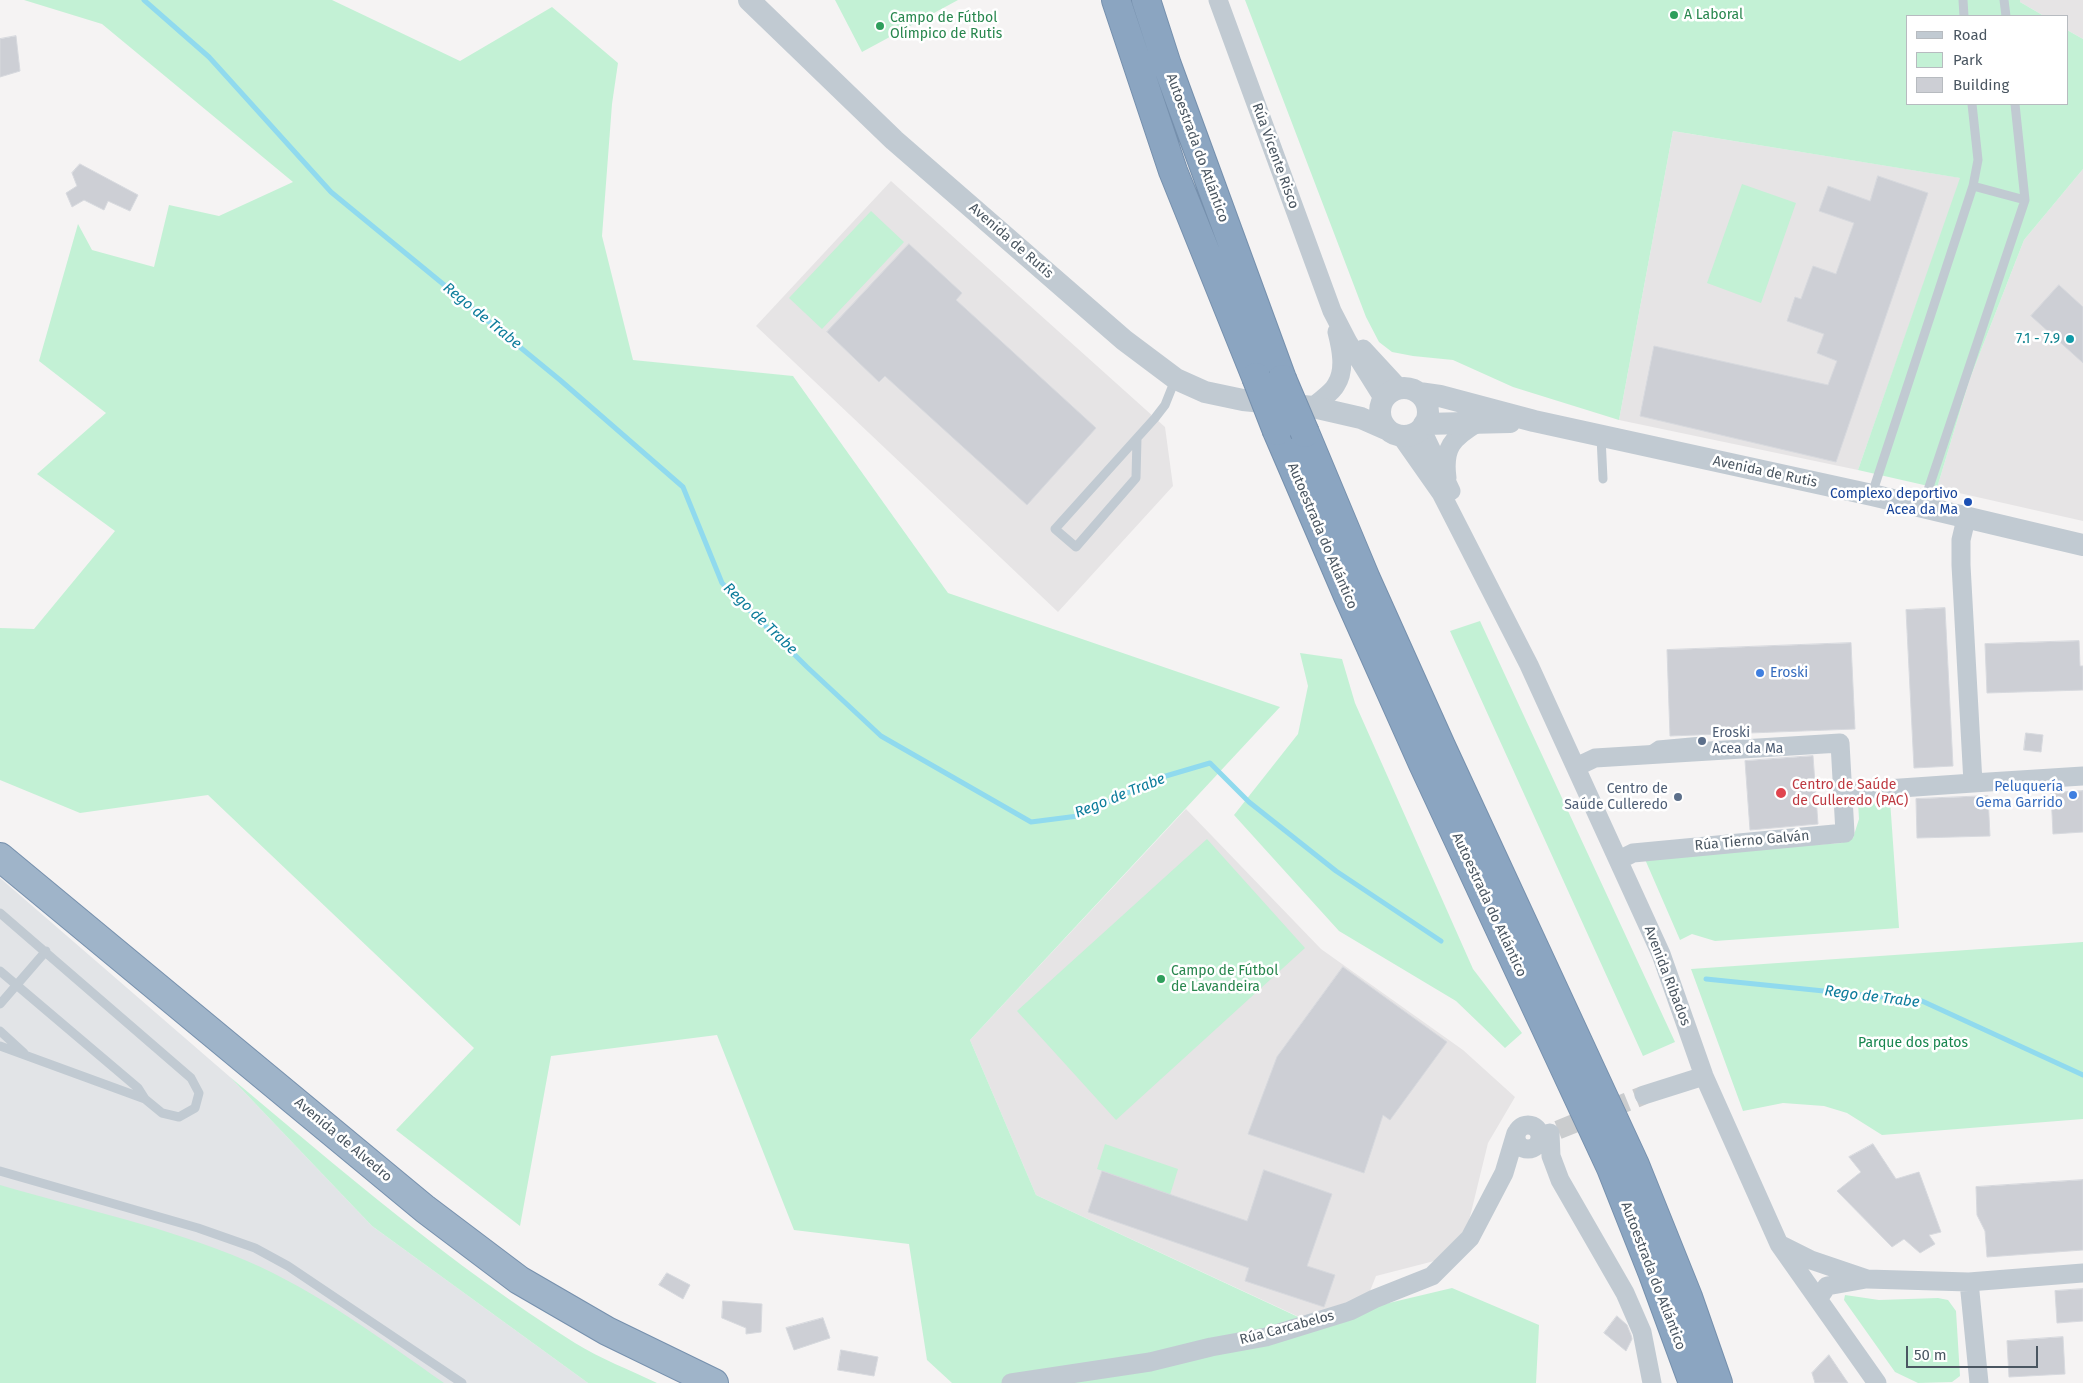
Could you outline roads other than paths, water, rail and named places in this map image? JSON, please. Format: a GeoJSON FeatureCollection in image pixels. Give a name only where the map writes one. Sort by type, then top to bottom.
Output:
{"type":"FeatureCollection","features":[{"type":"Feature","properties":{"kind":"highway","name":"Autoestrada do Atlántico"},"geometry":{"type":"LineString","coordinates":[[1116,0],[1173,171],[1277,431],[1423,764],[1611,1168],[1693,1383]]}},
{"type":"Feature","properties":{"kind":"highway","name":"Autoestrada do Atlántico"},"geometry":{"type":"LineString","coordinates":[[1146,0],[1166,65],[1282,379],[1366,580],[1635,1166],[1688,1297],[1718,1383]]}},
{"type":"Feature","properties":{"kind":"highway","name":"Avenida de Alvedro"},"geometry":{"type":"LineString","coordinates":[[0,857],[425,1208],[519,1280],[607,1331],[714,1383]]}},
{"type":"Feature","properties":{"kind":"street","name":"Avenida de Rutis"},"geometry":{"type":"LineString","coordinates":[[749,0],[894,140],[1124,340],[1176,379],[1205,392],[1243,400],[1313,406],[1408,429],[1477,423],[1534,422]]}},
{"type":"Feature","properties":{"kind":"street","name":"Rúa Vicente Risco"},"geometry":{"type":"LineString","coordinates":[[1218,0],[1332,311],[1396,395]]}},
{"type":"Feature","properties":{"kind":"street"},"geometry":{"type":"LineString","coordinates":[[1313,406],[1336,386],[1341,367],[1342,351],[1332,311]]}},
{"type":"Feature","properties":{"kind":"street","name":"Avenida de Rutis"},"geometry":{"type":"LineString","coordinates":[[1313,406],[1396,395],[1440,396],[1534,422],[1872,495],[1966,519],[2083,545]]}},
{"type":"Feature","properties":{"kind":"street"},"geometry":{"type":"LineString","coordinates":[[1396,395],[1428,407],[1408,429],[1379,416],[1396,395]]}},
{"type":"Feature","properties":{"kind":"street"},"geometry":{"type":"LineString","coordinates":[[1448,484],[1445,461],[1449,448],[1458,434],[1477,423]]}},
{"type":"Feature","properties":{"kind":"street","name":"Avenida Ribados"},"geometry":{"type":"LineString","coordinates":[[1408,429],[1448,484],[1476,558]]}},
{"type":"Feature","properties":{"kind":"street","name":"Avenida Ribados"},"geometry":{"type":"LineString","coordinates":[[1408,429],[1476,558],[1619,860],[1661,954],[1704,1076],[1779,1244],[1877,1383]]}},
{"type":"Feature","properties":{"kind":"street"},"geometry":{"type":"LineString","coordinates":[[1966,519],[1961,540],[1962,584],[1973,783]]}},
{"type":"Feature","properties":{"kind":"street","name":"Rúa Tierno Galván"},"geometry":{"type":"LineString","coordinates":[[1576,766],[1595,758],[1840,743],[1845,833],[1634,853],[1619,860]]}},
{"type":"Feature","properties":{"kind":"street"},"geometry":{"type":"LineString","coordinates":[[1843,792],[2083,776]]}},
{"type":"Feature","properties":{"kind":"street"},"geometry":{"type":"LineString","coordinates":[[1644,1095],[1704,1076]]}},
{"type":"Feature","properties":{"kind":"street","name":"Rúa Carcabelos"},"geometry":{"type":"LineString","coordinates":[[1011,1383],[1150,1362],[1211,1347],[1266,1337],[1350,1311],[1374,1299],[1432,1276],[1470,1238],[1504,1173],[1518,1129],[1526,1125],[1535,1127],[1544,1137],[1504,1173]]}},
{"type":"Feature","properties":{"kind":"street"},"geometry":{"type":"LineString","coordinates":[[1544,1137],[1560,1180],[1625,1293],[1642,1332],[1652,1383]]}},
{"type":"Feature","properties":{"kind":"street"},"geometry":{"type":"LineString","coordinates":[[1779,1244],[1811,1260],[1867,1279]]}},
{"type":"Feature","properties":{"kind":"street"},"geometry":{"type":"LineString","coordinates":[[1818,1299],[1827,1286],[1867,1279],[1969,1282],[2083,1273]]}},
{"type":"Feature","properties":{"kind":"street"},"geometry":{"type":"LineString","coordinates":[[1969,1282],[1979,1383]]}},
{"type":"Feature","properties":{"kind":"lane"},"geometry":{"type":"LineString","coordinates":[[1963,0],[1964,15]]}},
{"type":"Feature","properties":{"kind":"lane"},"geometry":{"type":"LineString","coordinates":[[2004,0],[2006,15]]}},
{"type":"Feature","properties":{"kind":"lane"},"geometry":{"type":"LineString","coordinates":[[1872,495],[1876,477],[1972,186],[1978,160],[1972,105]]}},
{"type":"Feature","properties":{"kind":"lane"},"geometry":{"type":"LineString","coordinates":[[1922,508],[1929,481],[2025,200],[2015,105]]}},
{"type":"Feature","properties":{"kind":"lane"},"geometry":{"type":"LineString","coordinates":[[1972,186],[2025,200]]}},
{"type":"Feature","properties":{"kind":"lane"},"geometry":{"type":"LineString","coordinates":[[1137,438],[1136,478],[1076,547],[1055,529],[1165,405],[1176,379]]}},
{"type":"Feature","properties":{"kind":"lane"},"geometry":{"type":"LineString","coordinates":[[1601,437],[1603,479]]}},
{"type":"Feature","properties":{"kind":"lane"},"geometry":{"type":"LineString","coordinates":[[1643,755],[1658,745],[1702,741]]}},
{"type":"Feature","properties":{"kind":"lane"},"geometry":{"type":"LineString","coordinates":[[0,913],[191,1078],[200,1093],[195,1108],[179,1117],[162,1113],[145,1099],[138,1088],[0,971]]}},
{"type":"Feature","properties":{"kind":"lane"},"geometry":{"type":"LineString","coordinates":[[0,1004],[46,951]]}},
{"type":"Feature","properties":{"kind":"lane"},"geometry":{"type":"LineString","coordinates":[[0,1031],[28,1056]]}},
{"type":"Feature","properties":{"kind":"lane"},"geometry":{"type":"LineString","coordinates":[[0,1046],[145,1099]]}},
{"type":"Feature","properties":{"kind":"lane"},"geometry":{"type":"LineString","coordinates":[[0,1171],[198,1228],[255,1248],[288,1266],[462,1383]]}},
{"type":"Feature","properties":{"kind":"waterway","name":"Rego de Trabe"},"geometry":{"type":"LineString","coordinates":[[144,0],[209,57],[331,192],[560,380],[683,487],[722,583],[807,667],[881,736],[1031,822],[1078,816],[1159,778],[1210,763],[1249,802],[1336,871],[1441,941]]}},
{"type":"Feature","properties":{"kind":"waterway","name":"Rego de Trabe"},"geometry":{"type":"LineString","coordinates":[[1706,979],[1922,1001],[2083,1075]]}},
{"type":"Feature","properties":{"kind":"tunnel"},"geometry":{"type":"LineString","coordinates":[[1558,1130],[1644,1095]]}},
{"type":"Feature","properties":{"kind":"place","name":"A Laboral"},"geometry":{"type":"Point","coordinates":[1674,15]}},
{"type":"Feature","properties":{"kind":"place","name":"Campo de Fútbol Olímpico de Rutis"},"geometry":{"type":"Point","coordinates":[880,26]}},
{"type":"Feature","properties":{"kind":"place","name":"7.1 - 7.9"},"geometry":{"type":"Point","coordinates":[2070,339]}},
{"type":"Feature","properties":{"kind":"place","name":"Complexo deportivo Acea da Ma"},"geometry":{"type":"Point","coordinates":[1968,502]}},
{"type":"Feature","properties":{"kind":"place","name":"Eroski"},"geometry":{"type":"Point","coordinates":[1760,673]}},
{"type":"Feature","properties":{"kind":"place","name":"Eroski Acea da Ma"},"geometry":{"type":"Point","coordinates":[1702,741]}},
{"type":"Feature","properties":{"kind":"place","name":"Centro de Saúde de Culleredo (PAC)"},"geometry":{"type":"Point","coordinates":[1781,793]}},
{"type":"Feature","properties":{"kind":"place","name":"Peluquería Gema Garrido"},"geometry":{"type":"Point","coordinates":[2073,795]}},
{"type":"Feature","properties":{"kind":"place","name":"Centro de Saúde Culleredo"},"geometry":{"type":"Point","coordinates":[1678,797]}},
{"type":"Feature","properties":{"kind":"place","name":"Campo de Fútbol de Lavandeira"},"geometry":{"type":"Point","coordinates":[1161,979]}},
{"type":"Feature","properties":{"kind":"park label","name":"Parque dos patos"},"geometry":{"type":"Point","coordinates":[1913,1043]}}]}
